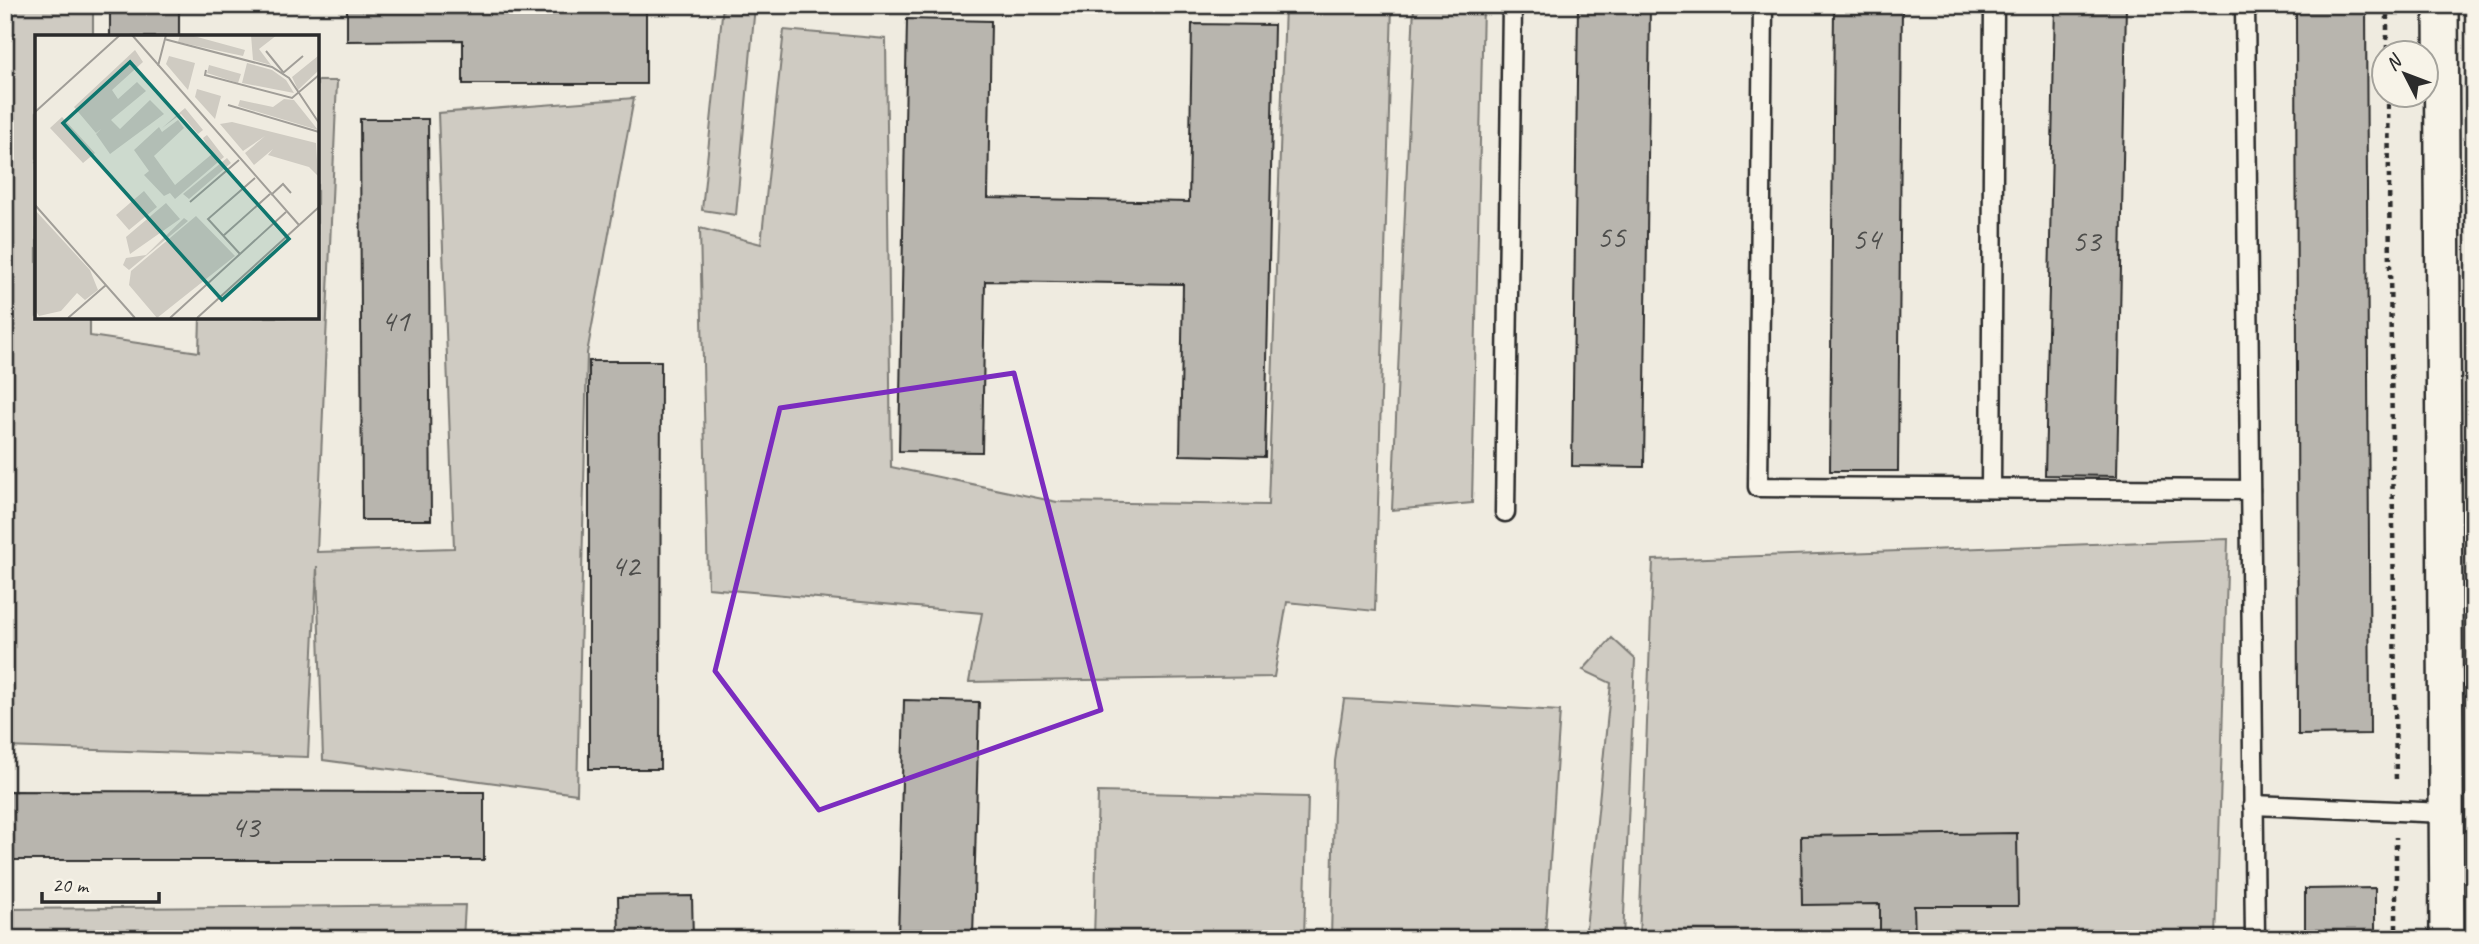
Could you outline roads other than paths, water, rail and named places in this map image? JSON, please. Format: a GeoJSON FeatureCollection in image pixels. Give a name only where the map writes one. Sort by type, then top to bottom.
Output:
{"type":"FeatureCollection","features":[{"type":"Feature","properties":{"kind":"street"},"geometry":{"type":"LineString","coordinates":[[2441,5],[2447,939]]}},
{"type":"Feature","properties":{"kind":"lane"},"geometry":{"type":"LineString","coordinates":[[1505,512],[1512,5]]}},
{"type":"Feature","properties":{"kind":"lane"},"geometry":{"type":"LineString","coordinates":[[1763,5],[1758,487],[2250,490]]}},
{"type":"Feature","properties":{"kind":"lane"},"geometry":{"type":"LineString","coordinates":[[1991,488],[1994,5]]}},
{"type":"Feature","properties":{"kind":"lane"},"geometry":{"type":"LineString","coordinates":[[2245,5],[2255,939]]}},
{"type":"Feature","properties":{"kind":"lane"},"geometry":{"type":"LineString","coordinates":[[2253,805],[2446,813]]}}]}
